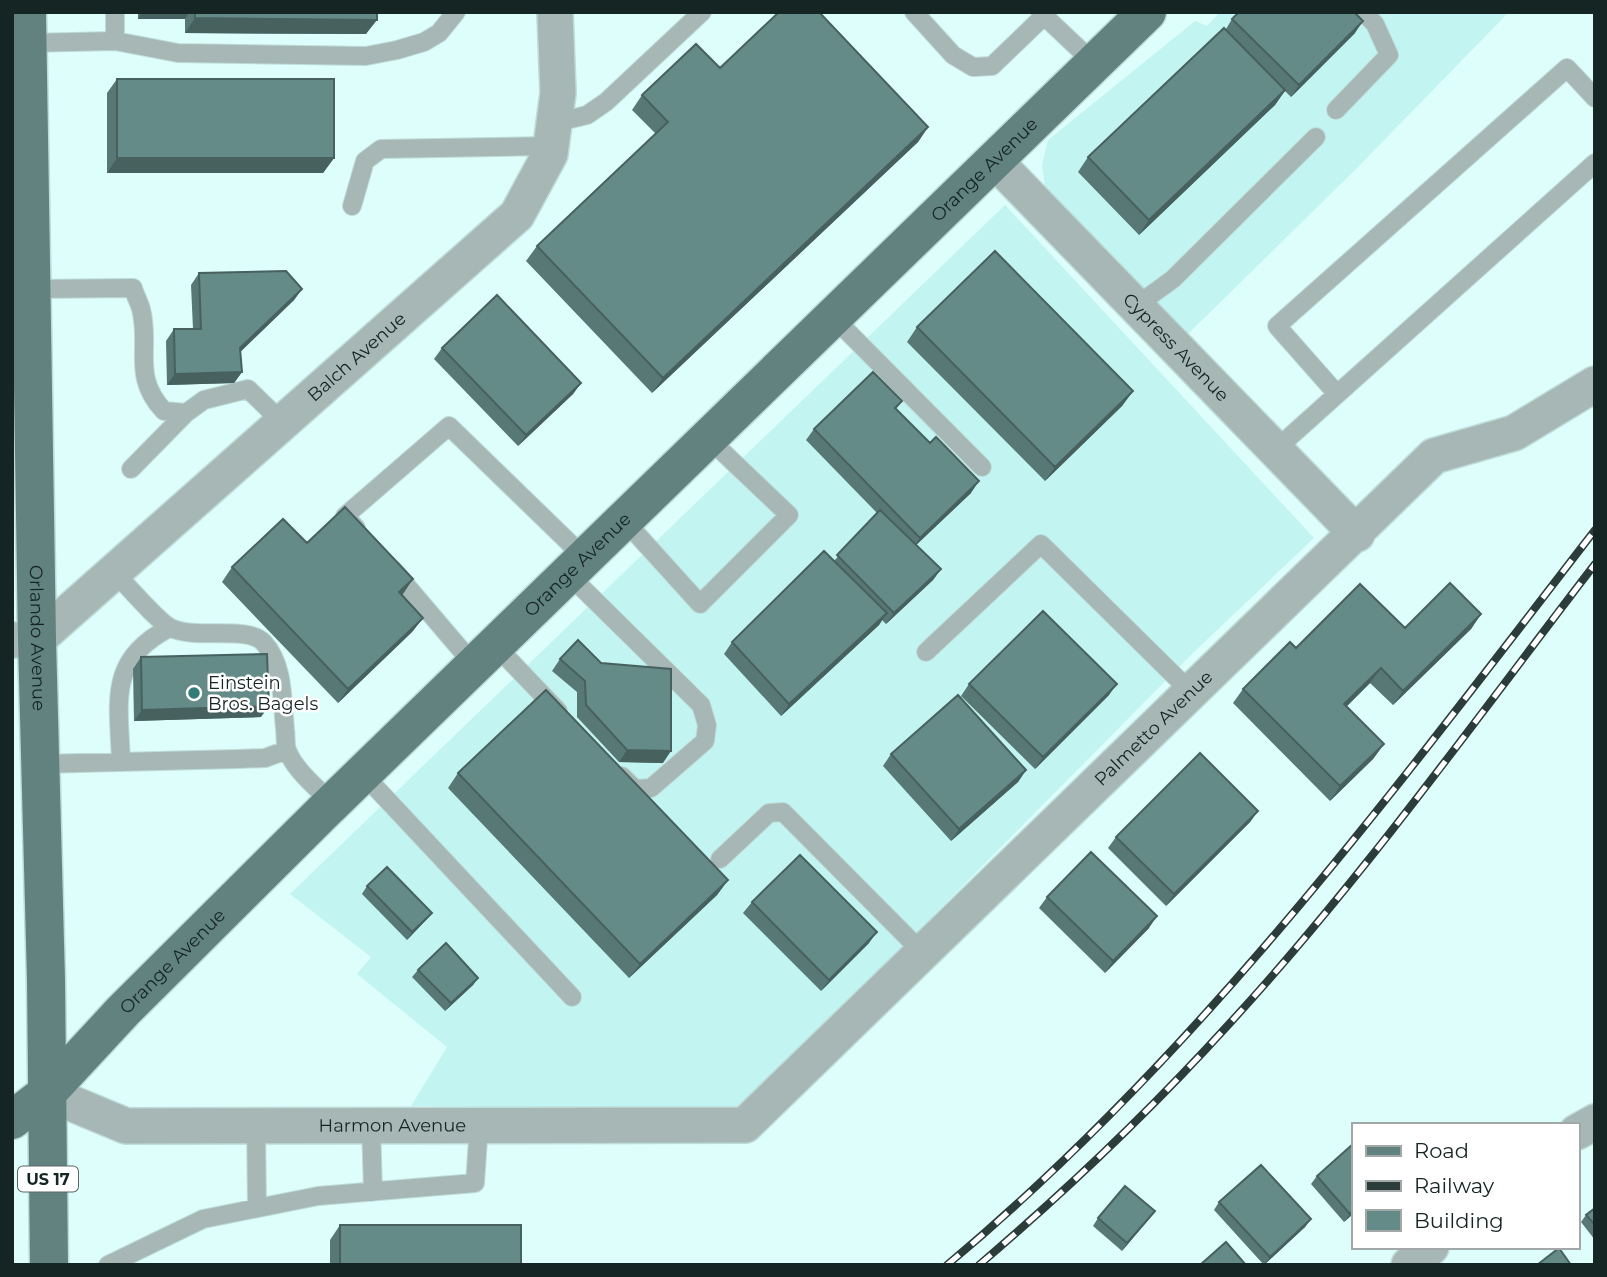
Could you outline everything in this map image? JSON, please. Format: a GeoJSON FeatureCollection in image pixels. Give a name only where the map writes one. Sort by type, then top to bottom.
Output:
{"type":"FeatureCollection","features":[{"type":"Feature","properties":{"kind":"main road","name":"Orange Avenue"},"geometry":{"type":"LineString","coordinates":[[12,1120],[47,1093],[123,1011],[332,804],[1147,12]]}},
{"type":"Feature","properties":{"kind":"main road","name":"Orlando Avenue"},"geometry":{"type":"LineString","coordinates":[[28,28],[21,149],[32,289],[24,640],[41,764],[49,1264]]}},
{"type":"Feature","properties":{"kind":"street","name":"Balch Avenue"},"geometry":{"type":"LineString","coordinates":[[24,640],[114,572],[517,215],[550,154],[558,93],[555,12]]}},
{"type":"Feature","properties":{"kind":"street","name":"Cypress Avenue"},"geometry":{"type":"LineString","coordinates":[[994,160],[1357,534]]}},
{"type":"Feature","properties":{"kind":"street","name":"Palmetto Avenue"},"geometry":{"type":"LineString","coordinates":[[745,1125],[1357,534],[1434,456],[1514,432],[1595,384]]}},
{"type":"Feature","properties":{"kind":"street","name":"Harmon Avenue"},"geometry":{"type":"LineString","coordinates":[[47,1093],[126,1126],[745,1125]]}},
{"type":"Feature","properties":{"kind":"street"},"geometry":{"type":"LineString","coordinates":[[1579,1131],[1595,1122]]}},
{"type":"Feature","properties":{"kind":"street"},"geometry":{"type":"LineString","coordinates":[[1409,1265],[1429,1249]]}},
{"type":"Feature","properties":{"kind":"lane"},"geometry":{"type":"LineString","coordinates":[[115,12],[115,41]]}},
{"type":"Feature","properties":{"kind":"lane"},"geometry":{"type":"LineString","coordinates":[[28,28],[178,53],[366,56],[424,42],[439,33],[456,12]]}},
{"type":"Feature","properties":{"kind":"lane"},"geometry":{"type":"LineString","coordinates":[[352,206],[366,161],[381,149],[552,134],[606,102],[702,12]]}},
{"type":"Feature","properties":{"kind":"lane"},"geometry":{"type":"LineString","coordinates":[[914,12],[953,55],[972,67],[992,66],[1042,14],[1094,63]]}},
{"type":"Feature","properties":{"kind":"lane"},"geometry":{"type":"LineString","coordinates":[[1336,110],[1389,55],[1375,24],[1363,12]]}},
{"type":"Feature","properties":{"kind":"lane"},"geometry":{"type":"LineString","coordinates":[[1337,394],[1276,326],[1567,68],[1595,98]]}},
{"type":"Feature","properties":{"kind":"lane"},"geometry":{"type":"LineString","coordinates":[[1136,306],[1173,279],[1316,137]]}},
{"type":"Feature","properties":{"kind":"lane"},"geometry":{"type":"LineString","coordinates":[[1275,450],[1595,163]]}},
{"type":"Feature","properties":{"kind":"lane"},"geometry":{"type":"LineString","coordinates":[[32,289],[133,288],[142,311],[145,372],[151,397],[164,411],[186,413]]}},
{"type":"Feature","properties":{"kind":"lane"},"geometry":{"type":"LineString","coordinates":[[833,317],[982,467]]}},
{"type":"Feature","properties":{"kind":"lane"},"geometry":{"type":"LineString","coordinates":[[131,468],[186,413],[204,400],[248,389],[282,423]]}},
{"type":"Feature","properties":{"kind":"lane"},"geometry":{"type":"LineString","coordinates":[[363,537],[345,516],[449,426],[701,705],[707,725],[705,741],[650,788],[635,789],[606,760]]}},
{"type":"Feature","properties":{"kind":"lane"},"geometry":{"type":"LineString","coordinates":[[624,520],[700,604],[789,515],[708,438]]}},
{"type":"Feature","properties":{"kind":"lane"},"geometry":{"type":"LineString","coordinates":[[926,652],[1041,544],[1192,692]]}},
{"type":"Feature","properties":{"kind":"lane"},"geometry":{"type":"LineString","coordinates":[[382,557],[446,629],[485,655],[567,720]]}},
{"type":"Feature","properties":{"kind":"lane"},"geometry":{"type":"LineString","coordinates":[[114,572],[169,628],[215,635],[244,633],[262,639],[272,653],[280,673],[287,750],[300,770],[332,804]]}},
{"type":"Feature","properties":{"kind":"lane"},"geometry":{"type":"LineString","coordinates":[[121,762],[118,695],[124,670],[149,638],[169,628]]}},
{"type":"Feature","properties":{"kind":"lane"},"geometry":{"type":"LineString","coordinates":[[41,764],[265,758],[287,750]]}},
{"type":"Feature","properties":{"kind":"lane"},"geometry":{"type":"LineString","coordinates":[[363,774],[572,997]]}},
{"type":"Feature","properties":{"kind":"lane"},"geometry":{"type":"LineString","coordinates":[[720,859],[769,813],[783,812],[923,953]]}},
{"type":"Feature","properties":{"kind":"lane"},"geometry":{"type":"LineString","coordinates":[[256,1125],[257,1207]]}},
{"type":"Feature","properties":{"kind":"lane"},"geometry":{"type":"LineString","coordinates":[[371,1125],[373,1192]]}},
{"type":"Feature","properties":{"kind":"lane"},"geometry":{"type":"LineString","coordinates":[[108,1265],[203,1219],[318,1196],[475,1183],[479,1125]]}},
{"type":"Feature","properties":{"kind":"lane"},"geometry":{"type":"LineString","coordinates":[[49,1264],[67,1265]]}},
{"type":"Feature","properties":{"kind":"shaded area"},"geometry":{"type":"Polygon","coordinates":[[[1220,12],[1509,12],[1356,169],[1188,334],[1046,194],[1042,165],[1048,140],[1195,21],[1207,26],[1220,12]]]}},
{"type":"Feature","properties":{"kind":"shaded area"},"geometry":{"type":"Polygon","coordinates":[[[1005,205],[1314,538],[1194,652],[844,1006],[733,1110],[411,1106],[447,1047],[357,974],[371,957],[290,894],[1005,205]]]}},
{"type":"Feature","properties":{"kind":"building"},"geometry":{"type":"Polygon","coordinates":[[[195,12],[377,12],[377,20],[195,18],[195,12]]]}},
{"type":"Feature","properties":{"kind":"building"},"geometry":{"type":"Polygon","coordinates":[[[779,12],[819,12],[928,127],[663,378],[537,246],[668,122],[642,95],[696,44],[720,68],[779,12]]]}},
{"type":"Feature","properties":{"kind":"building"},"geometry":{"type":"Polygon","coordinates":[[[1239,12],[1354,12],[1363,21],[1299,85],[1232,19],[1239,12]]]}},
{"type":"Feature","properties":{"kind":"building"},"geometry":{"type":"Polygon","coordinates":[[[1224,28],[1285,90],[1149,220],[1088,157],[1224,28]]]}},
{"type":"Feature","properties":{"kind":"building"},"geometry":{"type":"Polygon","coordinates":[[[117,79],[334,79],[334,158],[117,158],[117,79]]]}},
{"type":"Feature","properties":{"kind":"building"},"geometry":{"type":"Polygon","coordinates":[[[995,251],[1133,391],[1055,467],[917,327],[995,251]]]}},
{"type":"Feature","properties":{"kind":"building"},"geometry":{"type":"Polygon","coordinates":[[[286,271],[302,289],[240,348],[242,372],[175,374],[174,329],[201,329],[199,273],[286,271]]]}},
{"type":"Feature","properties":{"kind":"building"},"geometry":{"type":"Polygon","coordinates":[[[497,295],[581,383],[526,435],[442,348],[497,295]]]}},
{"type":"Feature","properties":{"kind":"building"},"geometry":{"type":"Polygon","coordinates":[[[873,372],[902,401],[895,408],[930,443],[936,437],[979,481],[920,538],[814,429],[873,372]]]}},
{"type":"Feature","properties":{"kind":"building"},"geometry":{"type":"Polygon","coordinates":[[[345,507],[413,579],[399,592],[423,618],[348,689],[232,567],[283,519],[307,543],[345,507]]]}},
{"type":"Feature","properties":{"kind":"building"},"geometry":{"type":"Polygon","coordinates":[[[880,510],[941,569],[894,613],[837,555],[880,510]]]}},
{"type":"Feature","properties":{"kind":"building"},"geometry":{"type":"Polygon","coordinates":[[[824,551],[887,613],[789,704],[732,642],[824,551]]]}},
{"type":"Feature","properties":{"kind":"building"},"geometry":{"type":"Polygon","coordinates":[[[1450,583],[1481,614],[1403,691],[1381,668],[1344,704],[1384,744],[1340,786],[1243,689],[1290,642],[1296,648],[1360,584],[1405,628],[1450,583]]]}},
{"type":"Feature","properties":{"kind":"building"},"geometry":{"type":"Polygon","coordinates":[[[1043,611],[1117,684],[1043,757],[969,684],[1043,611]]]}},
{"type":"Feature","properties":{"kind":"building"},"geometry":{"type":"Polygon","coordinates":[[[578,640],[601,663],[671,669],[671,751],[627,750],[586,705],[585,681],[560,659],[578,640]]]}},
{"type":"Feature","properties":{"kind":"building"},"geometry":{"type":"Polygon","coordinates":[[[267,654],[269,706],[142,710],[141,657],[267,654]]]}},
{"type":"Feature","properties":{"kind":"building"},"geometry":{"type":"Polygon","coordinates":[[[546,690],[728,880],[640,964],[458,773],[546,690]]]}},
{"type":"Feature","properties":{"kind":"building"},"geometry":{"type":"Polygon","coordinates":[[[958,695],[1026,770],[959,829],[891,754],[958,695]]]}},
{"type":"Feature","properties":{"kind":"building"},"geometry":{"type":"Polygon","coordinates":[[[1200,753],[1258,811],[1174,894],[1116,837],[1200,753]]]}},
{"type":"Feature","properties":{"kind":"building"},"geometry":{"type":"Polygon","coordinates":[[[1091,852],[1157,916],[1113,961],[1047,897],[1091,852]]]}},
{"type":"Feature","properties":{"kind":"building"},"geometry":{"type":"Polygon","coordinates":[[[800,855],[877,932],[829,980],[752,902],[800,855]]]}},
{"type":"Feature","properties":{"kind":"building"},"geometry":{"type":"Polygon","coordinates":[[[387,867],[432,913],[412,932],[367,886],[387,867]]]}},
{"type":"Feature","properties":{"kind":"building"},"geometry":{"type":"Polygon","coordinates":[[[446,943],[478,978],[451,1003],[418,970],[446,943]]]}},
{"type":"Feature","properties":{"kind":"building"},"geometry":{"type":"Polygon","coordinates":[[[1352,1145],[1350,1214],[1317,1176],[1352,1145]]]}},
{"type":"Feature","properties":{"kind":"building"},"geometry":{"type":"Polygon","coordinates":[[[1261,1165],[1311,1219],[1270,1257],[1219,1202],[1261,1165]]]}},
{"type":"Feature","properties":{"kind":"building"},"geometry":{"type":"Polygon","coordinates":[[[1125,1186],[1155,1211],[1127,1243],[1098,1218],[1125,1186]]]}},
{"type":"Feature","properties":{"kind":"building"},"geometry":{"type":"Polygon","coordinates":[[[1595,1208],[1595,1225],[1586,1215],[1595,1208]]]}},
{"type":"Feature","properties":{"kind":"building"},"geometry":{"type":"Polygon","coordinates":[[[340,1225],[521,1225],[521,1265],[340,1265],[340,1225]]]}},
{"type":"Feature","properties":{"kind":"building"},"geometry":{"type":"Polygon","coordinates":[[[1226,1242],[1246,1265],[1200,1265],[1226,1242]]]}},
{"type":"Feature","properties":{"kind":"building"},"geometry":{"type":"Polygon","coordinates":[[[1560,1249],[1571,1265],[1537,1265],[1560,1249]]]}},
{"type":"Feature","properties":{"kind":"railway"},"geometry":{"type":"LineString","coordinates":[[947,1265],[1039,1183],[1127,1098],[1210,1008],[1291,916],[1369,821],[1595,530]]}},
{"type":"Feature","properties":{"kind":"railway"},"geometry":{"type":"LineString","coordinates":[[979,1265],[1140,1118],[1279,968],[1417,798],[1595,564]]}},
{"type":"Feature","properties":{"kind":"place","name":"Einstein Bros. Bagels"},"geometry":{"type":"Point","coordinates":[194,693]}}]}
